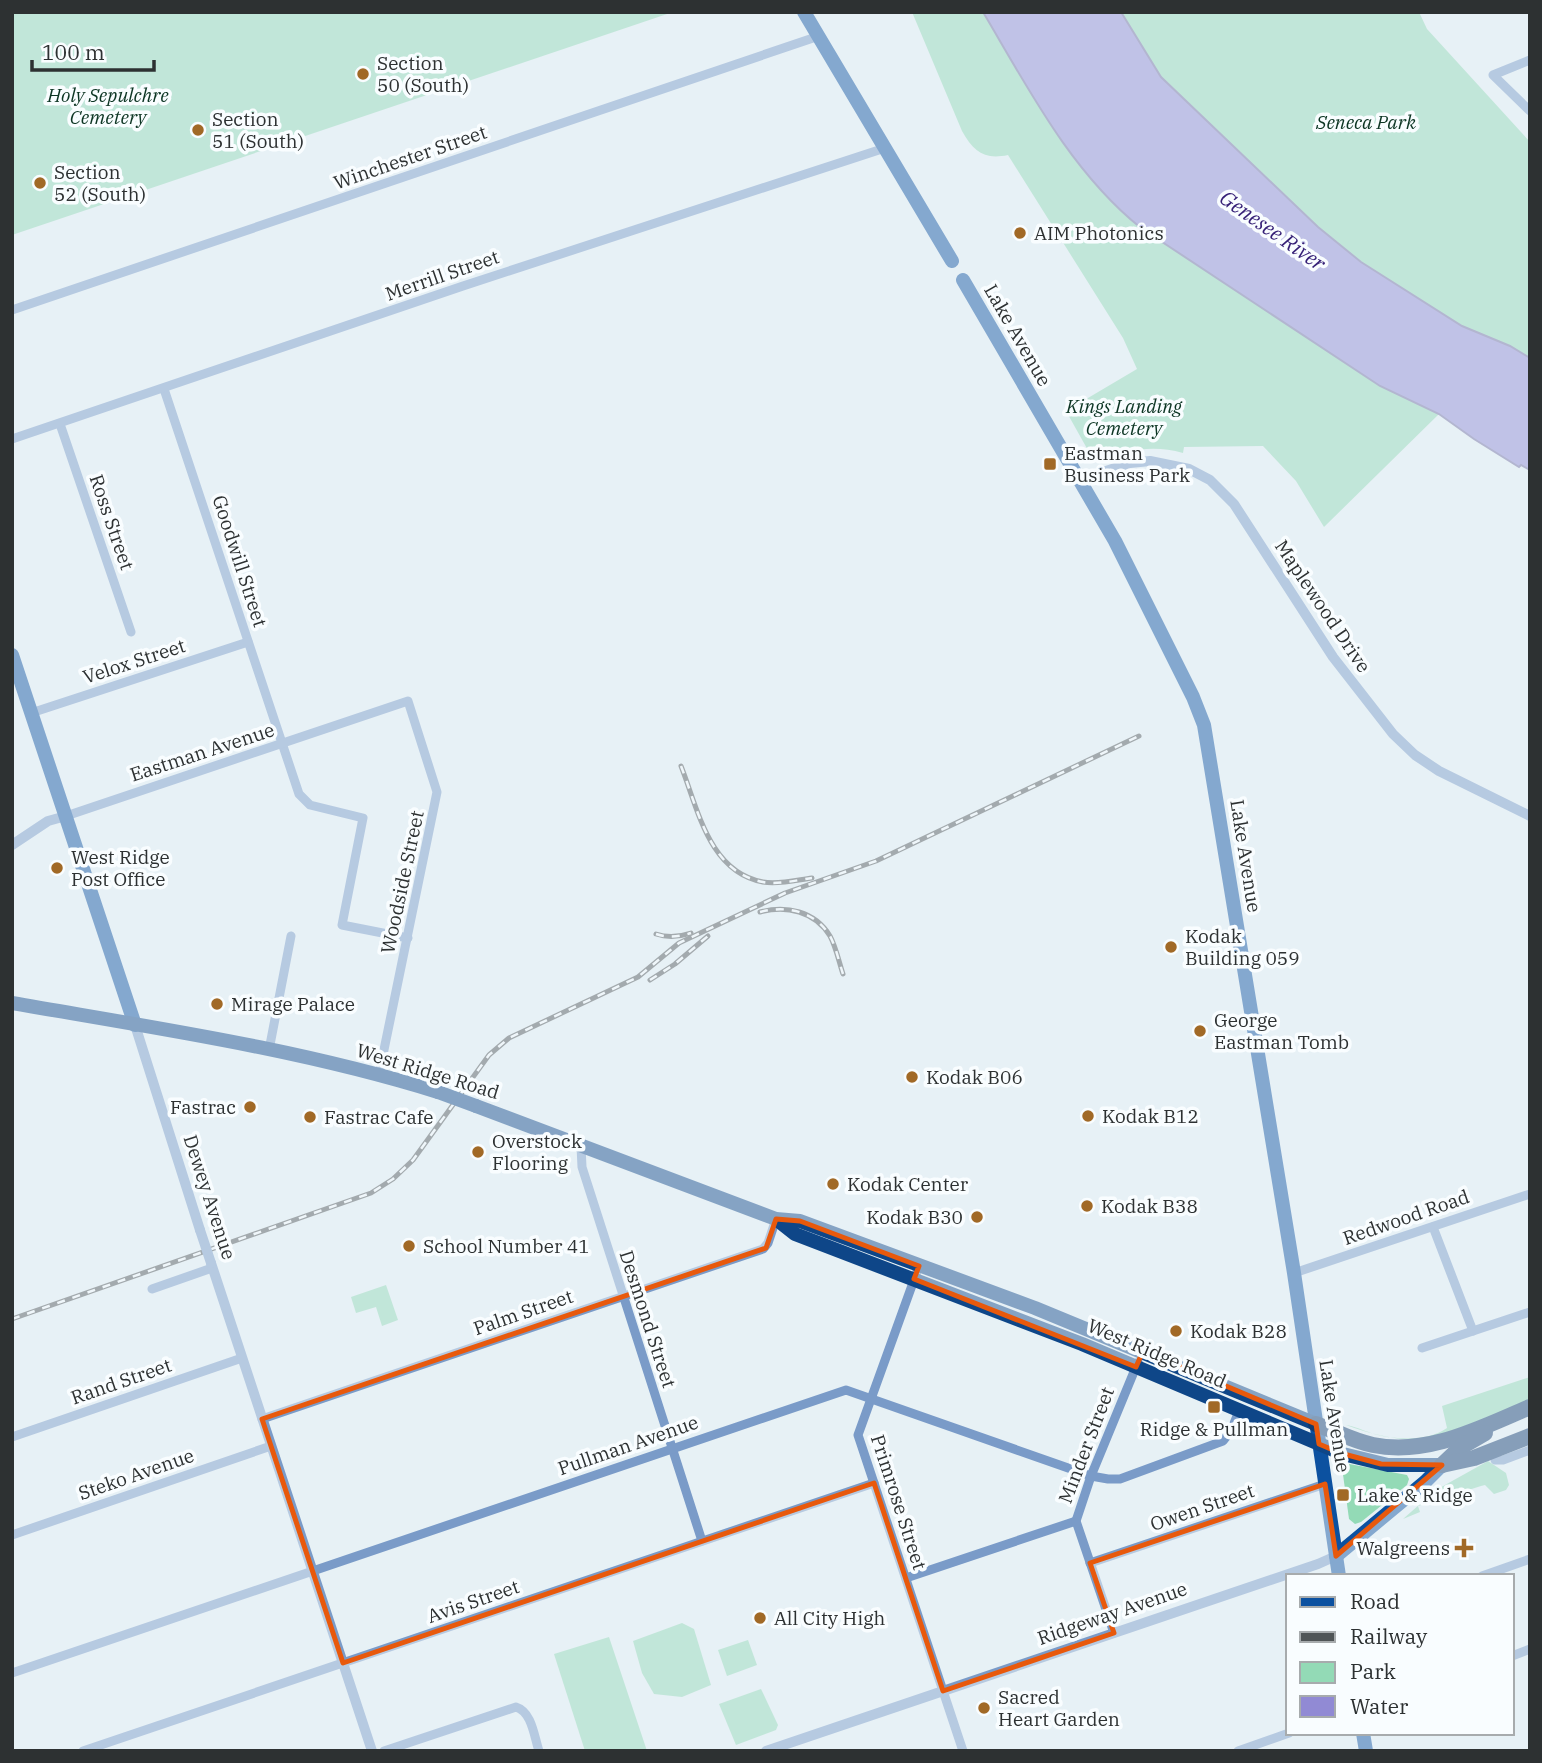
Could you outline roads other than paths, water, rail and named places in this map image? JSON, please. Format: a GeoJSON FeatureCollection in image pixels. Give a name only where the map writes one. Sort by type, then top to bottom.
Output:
{"type":"FeatureCollection","features":[{"type":"Feature","properties":{"kind":"highway","name":"West Ridge Road"},"geometry":{"type":"LineString","coordinates":[[12,1003],[269,1050],[379,1074],[438,1092],[776,1219],[800,1221],[916,1273],[1349,1456],[1381,1464],[1443,1465],[1474,1458],[1530,1436]]}},
{"type":"Feature","properties":{"kind":"highway","name":"West Ridge Road"},"geometry":{"type":"LineString","coordinates":[[916,1273],[1035,1308],[1371,1444],[1412,1447],[1448,1440],[1530,1408]]}},
{"type":"Feature","properties":{"kind":"highway"},"geometry":{"type":"LineString","coordinates":[[1443,1465],[1461,1447],[1530,1408]]}},
{"type":"Feature","properties":{"kind":"highway"},"geometry":{"type":"LineString","coordinates":[[1474,1458],[1495,1460]]}},
{"type":"Feature","properties":{"kind":"main road"},"geometry":{"type":"LineString","coordinates":[[804,12],[952,261]]}},
{"type":"Feature","properties":{"kind":"main road","name":"Lake Avenue"},"geometry":{"type":"LineString","coordinates":[[963,280],[1129,568],[1196,704],[1206,732],[1294,1273],[1339,1574]]}},
{"type":"Feature","properties":{"kind":"main road","name":"Dewey Avenue"},"geometry":{"type":"LineString","coordinates":[[12,655],[135,1025]]}},
{"type":"Feature","properties":{"kind":"main road","name":"Ridgeway Avenue"},"geometry":{"type":"LineString","coordinates":[[1336,1556],[1443,1465]]}},
{"type":"Feature","properties":{"kind":"street","name":"Winchester Street"},"geometry":{"type":"LineString","coordinates":[[12,310],[819,37]]}},
{"type":"Feature","properties":{"kind":"street"},"geometry":{"type":"LineString","coordinates":[[1530,60],[1493,75],[1530,111]]}},
{"type":"Feature","properties":{"kind":"street","name":"Merrill Street"},"geometry":{"type":"LineString","coordinates":[[12,439],[450,290],[885,148]]}},
{"type":"Feature","properties":{"kind":"street","name":"Goodwill Street"},"geometry":{"type":"LineString","coordinates":[[164,389],[299,793],[303,800],[319,808],[363,818],[342,925],[408,938]]}},
{"type":"Feature","properties":{"kind":"street","name":"Ross Street"},"geometry":{"type":"LineString","coordinates":[[60,424],[131,632]]}},
{"type":"Feature","properties":{"kind":"street","name":"Maplewood Drive"},"geometry":{"type":"LineString","coordinates":[[1079,480],[1130,463],[1150,461],[1189,469],[1210,480],[1234,504],[1333,657],[1398,739],[1438,771],[1530,816]]}},
{"type":"Feature","properties":{"kind":"street","name":"Velox Street"},"geometry":{"type":"LineString","coordinates":[[31,713],[248,642]]}},
{"type":"Feature","properties":{"kind":"street","name":"Eastman Avenue"},"geometry":{"type":"LineString","coordinates":[[12,845],[48,821],[408,701]]}},
{"type":"Feature","properties":{"kind":"street","name":"Woodside Street"},"geometry":{"type":"LineString","coordinates":[[379,1074],[438,792],[408,701]]}},
{"type":"Feature","properties":{"kind":"street"},"geometry":{"type":"LineString","coordinates":[[269,1050],[291,936]]}},
{"type":"Feature","properties":{"kind":"street","name":"Dewey Avenue"},"geometry":{"type":"LineString","coordinates":[[135,1025],[211,1266],[372,1751]]}},
{"type":"Feature","properties":{"kind":"street","name":"Desmond Street"},"geometry":{"type":"LineString","coordinates":[[581,1146],[582,1167],[702,1541]]}},
{"type":"Feature","properties":{"kind":"street","name":"Redwood Road"},"geometry":{"type":"LineString","coordinates":[[1294,1273],[1530,1194]]}},
{"type":"Feature","properties":{"kind":"street","name":"Palm Street"},"geometry":{"type":"LineString","coordinates":[[262,1419],[763,1249],[768,1243],[776,1219]]}},
{"type":"Feature","properties":{"kind":"street"},"geometry":{"type":"LineString","coordinates":[[1433,1227],[1473,1331]]}},
{"type":"Feature","properties":{"kind":"street"},"geometry":{"type":"LineString","coordinates":[[152,1289],[211,1266]]}},
{"type":"Feature","properties":{"kind":"street","name":"Primrose Street"},"geometry":{"type":"LineString","coordinates":[[916,1273],[858,1435],[963,1751]]}},
{"type":"Feature","properties":{"kind":"street"},"geometry":{"type":"LineString","coordinates":[[1422,1348],[1530,1312]]}},
{"type":"Feature","properties":{"kind":"street","name":"Minder Street"},"geometry":{"type":"LineString","coordinates":[[1114,1633],[1076,1521],[1091,1475],[1143,1351]]}},
{"type":"Feature","properties":{"kind":"street","name":"Rand Street"},"geometry":{"type":"LineString","coordinates":[[12,1437],[242,1358]]}},
{"type":"Feature","properties":{"kind":"street","name":"Pullman Avenue"},"geometry":{"type":"LineString","coordinates":[[12,1673],[846,1390],[1108,1479],[1120,1479],[1212,1447],[1223,1441],[1231,1431],[1239,1411]]}},
{"type":"Feature","properties":{"kind":"street","name":"Steko Avenue"},"geometry":{"type":"LineString","coordinates":[[12,1535],[271,1446]]}},
{"type":"Feature","properties":{"kind":"street"},"geometry":{"type":"LineString","coordinates":[[1495,1460],[1503,1460],[1530,1450]]}},
{"type":"Feature","properties":{"kind":"street","name":"Avis Street"},"geometry":{"type":"LineString","coordinates":[[83,1751],[874,1483]]}},
{"type":"Feature","properties":{"kind":"street","name":"Owen Street"},"geometry":{"type":"LineString","coordinates":[[1090,1563],[1325,1484]]}},
{"type":"Feature","properties":{"kind":"street"},"geometry":{"type":"LineString","coordinates":[[905,1578],[1076,1521]]}},
{"type":"Feature","properties":{"kind":"street","name":"Ridgeway Avenue"},"geometry":{"type":"LineString","coordinates":[[1288,1574],[1336,1556]]}},
{"type":"Feature","properties":{"kind":"street"},"geometry":{"type":"LineString","coordinates":[[1488,1574],[1530,1559]]}},
{"type":"Feature","properties":{"kind":"street","name":"Ridgeway Avenue"},"geometry":{"type":"LineString","coordinates":[[766,1751],[1286,1575]]}},
{"type":"Feature","properties":{"kind":"street"},"geometry":{"type":"LineString","coordinates":[[384,1751],[519,1707],[528,1716],[539,1751]]}},
{"type":"Feature","properties":{"kind":"street"},"geometry":{"type":"LineString","coordinates":[[1238,1751],[1286,1734]]}},
{"type":"Feature","properties":{"kind":"water","name":"Genesee River"},"geometry":{"type":"Polygon","coordinates":[[[983,12],[1121,12],[1161,77],[1318,227],[1361,262],[1462,326],[1510,346],[1530,358],[1530,470],[1521,465],[1519,467],[1439,414],[1380,386],[1141,228],[1116,206],[1072,155],[1034,99],[983,12]]]}},
{"type":"Feature","properties":{"kind":"railway"},"geometry":{"type":"LineString","coordinates":[[12,1319],[371,1193],[393,1179],[413,1160],[489,1055],[509,1038],[638,977],[679,943],[785,893],[876,861],[1139,736]]}},
{"type":"Feature","properties":{"kind":"railway"},"geometry":{"type":"LineString","coordinates":[[681,766],[708,836],[730,866],[745,876],[769,883],[812,878]]}},
{"type":"Feature","properties":{"kind":"railway"},"geometry":{"type":"LineString","coordinates":[[760,912],[790,910],[816,921],[830,936],[843,974]]}},
{"type":"Feature","properties":{"kind":"railway"},"geometry":{"type":"LineString","coordinates":[[656,934],[674,936],[691,933]]}},
{"type":"Feature","properties":{"kind":"railway"},"geometry":{"type":"LineString","coordinates":[[650,980],[675,964],[708,936]]}},
{"type":"Feature","properties":{"kind":"place","name":"Section 50 (South)"},"geometry":{"type":"Point","coordinates":[363,74]}},
{"type":"Feature","properties":{"kind":"place","name":"Section 51 (South)"},"geometry":{"type":"Point","coordinates":[198,130]}},
{"type":"Feature","properties":{"kind":"place","name":"Section 52 (South)"},"geometry":{"type":"Point","coordinates":[40,183]}},
{"type":"Feature","properties":{"kind":"place","name":"AIM Photonics"},"geometry":{"type":"Point","coordinates":[1020,233]}},
{"type":"Feature","properties":{"kind":"place","name":"Eastman Business Park"},"geometry":{"type":"Point","coordinates":[1050,464]}},
{"type":"Feature","properties":{"kind":"place","name":"West Ridge Post Office"},"geometry":{"type":"Point","coordinates":[57,868]}},
{"type":"Feature","properties":{"kind":"place","name":"Kodak Building 059"},"geometry":{"type":"Point","coordinates":[1171,947]}},
{"type":"Feature","properties":{"kind":"place","name":"Mirage Palace"},"geometry":{"type":"Point","coordinates":[217,1004]}},
{"type":"Feature","properties":{"kind":"place","name":"George Eastman Tomb"},"geometry":{"type":"Point","coordinates":[1200,1031]}},
{"type":"Feature","properties":{"kind":"place","name":"Kodak B06"},"geometry":{"type":"Point","coordinates":[912,1077]}},
{"type":"Feature","properties":{"kind":"place","name":"Fastrac"},"geometry":{"type":"Point","coordinates":[250,1107]}},
{"type":"Feature","properties":{"kind":"place","name":"Kodak B12"},"geometry":{"type":"Point","coordinates":[1088,1116]}},
{"type":"Feature","properties":{"kind":"place","name":"Fastrac Cafe"},"geometry":{"type":"Point","coordinates":[310,1117]}},
{"type":"Feature","properties":{"kind":"place","name":"Overstock Flooring"},"geometry":{"type":"Point","coordinates":[478,1152]}},
{"type":"Feature","properties":{"kind":"place","name":"Kodak Center"},"geometry":{"type":"Point","coordinates":[833,1184]}},
{"type":"Feature","properties":{"kind":"place","name":"Kodak B38"},"geometry":{"type":"Point","coordinates":[1087,1206]}},
{"type":"Feature","properties":{"kind":"place","name":"Kodak B30"},"geometry":{"type":"Point","coordinates":[977,1217]}},
{"type":"Feature","properties":{"kind":"place","name":"School Number 41"},"geometry":{"type":"Point","coordinates":[409,1246]}},
{"type":"Feature","properties":{"kind":"place","name":"Kodak B28"},"geometry":{"type":"Point","coordinates":[1176,1331]}},
{"type":"Feature","properties":{"kind":"place","name":"Ridge & Pullman"},"geometry":{"type":"Point","coordinates":[1214,1407]}},
{"type":"Feature","properties":{"kind":"place","name":"Lake & Ridge"},"geometry":{"type":"Point","coordinates":[1343,1495]}},
{"type":"Feature","properties":{"kind":"place","name":"Walgreens"},"geometry":{"type":"Point","coordinates":[1464,1548]}},
{"type":"Feature","properties":{"kind":"place","name":"All City High"},"geometry":{"type":"Point","coordinates":[760,1618]}},
{"type":"Feature","properties":{"kind":"place","name":"Sacred Heart Garden"},"geometry":{"type":"Point","coordinates":[984,1708]}},
{"type":"Feature","properties":{"kind":"park label","name":"Holy Sepulchre Cemetery"},"geometry":{"type":"Point","coordinates":[108,106]}},
{"type":"Feature","properties":{"kind":"park label","name":"Seneca Park"},"geometry":{"type":"Point","coordinates":[1366,122]}},
{"type":"Feature","properties":{"kind":"park label","name":"Kings Landing Cemetery"},"geometry":{"type":"Point","coordinates":[1124,417]}}]}
